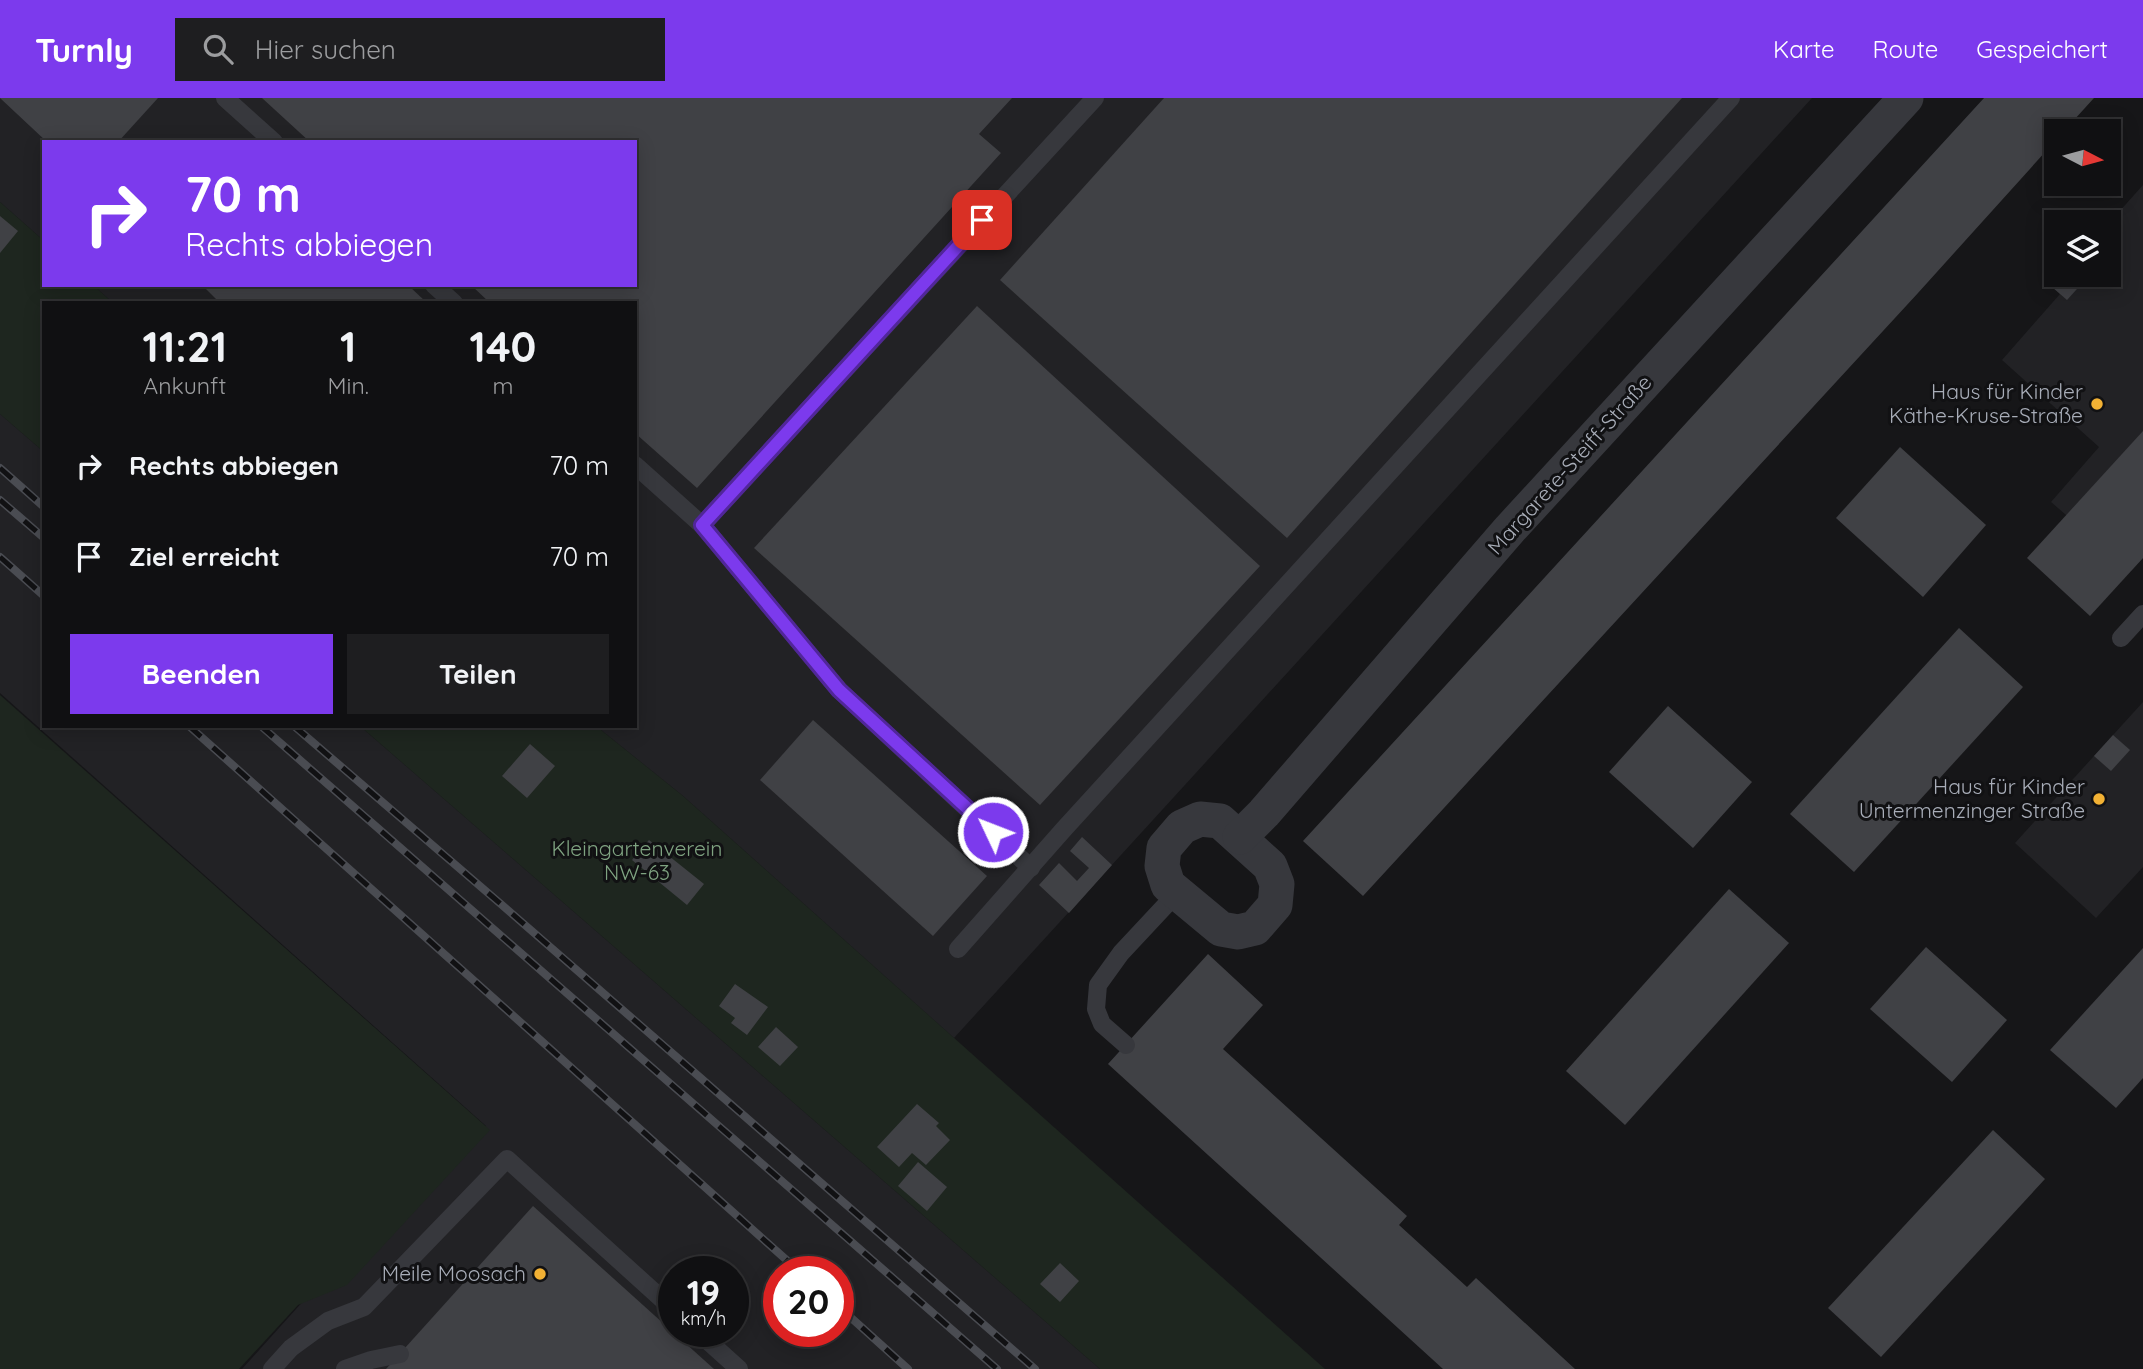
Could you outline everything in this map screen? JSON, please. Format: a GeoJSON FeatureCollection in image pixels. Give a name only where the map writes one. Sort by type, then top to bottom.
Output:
{"type":"FeatureCollection","features":[{"type":"Feature","properties":{"kind":"street","name":"Margarete-Steiff-Straße"},"geometry":{"type":"LineString","coordinates":[[1240,837],[1264,813],[1510,529],[1906,98]]}},
{"type":"Feature","properties":{"kind":"street"},"geometry":{"type":"LineString","coordinates":[[1200,819],[1220,821],[1240,837],[1270,866],[1277,884],[1275,905],[1255,928],[1238,932],[1221,929],[1177,893],[1168,885],[1162,866],[1164,848],[1182,827],[1200,819]]}},
{"type":"Feature","properties":{"kind":"lane"},"geometry":{"type":"LineString","coordinates":[[225,98],[272,140]]}},
{"type":"Feature","properties":{"kind":"lane"},"geometry":{"type":"LineString","coordinates":[[702,525],[1095,98]]}},
{"type":"Feature","properties":{"kind":"lane"},"geometry":{"type":"LineString","coordinates":[[958,949],[1073,819],[1731,98]]}},
{"type":"Feature","properties":{"kind":"lane"},"geometry":{"type":"LineString","coordinates":[[436,287],[452,301]]}},
{"type":"Feature","properties":{"kind":"lane"},"geometry":{"type":"LineString","coordinates":[[637,467],[702,525],[839,690],[1031,868]]}},
{"type":"Feature","properties":{"kind":"lane"},"geometry":{"type":"LineString","coordinates":[[2121,638],[2143,614]]}},
{"type":"Feature","properties":{"kind":"lane"},"geometry":{"type":"LineString","coordinates":[[1126,1045],[1102,1024],[1096,1009],[1098,985],[1121,953],[1177,893]]}},
{"type":"Feature","properties":{"kind":"lane"},"geometry":{"type":"LineString","coordinates":[[272,1369],[291,1348],[328,1321],[364,1307],[507,1160],[658,1296]]}},
{"type":"Feature","properties":{"kind":"lane"},"geometry":{"type":"LineString","coordinates":[[715,1347],[739,1369]]}},
{"type":"Feature","properties":{"kind":"lane"},"geometry":{"type":"LineString","coordinates":[[345,1369],[400,1354]]}},
{"type":"Feature","properties":{"kind":"shaded area"},"geometry":{"type":"Polygon","coordinates":[[[0,98],[1812,98],[954,1038],[683,796],[598,728],[637,728],[637,301],[111,301],[95,287],[637,287],[637,140],[42,140],[42,239],[0,202],[0,98]]]}},
{"type":"Feature","properties":{"kind":"shaded area","name":"Haus für Kinder Käthe-Kruse-Straße"},"geometry":{"type":"Polygon","coordinates":[[[2143,185],[2143,558],[2131,571],[2051,502],[2099,447],[2002,360],[2060,294],[2052,287],[2121,287],[2121,210],[2143,185]]]}},
{"type":"Feature","properties":{"kind":"shaded area"},"geometry":{"type":"Polygon","coordinates":[[[0,414],[42,450],[42,728],[362,728],[1100,1369],[242,1369],[306,1298],[349,1281],[486,1126],[0,693],[0,414]]]}},
{"type":"Feature","properties":{"kind":"shaded area","name":"Haus für Kinder Untermenzinger Straße"},"geometry":{"type":"Polygon","coordinates":[[[2143,702],[2143,867],[2096,918],[2015,843],[2143,702]]]}},
{"type":"Feature","properties":{"kind":"green space"},"geometry":{"type":"Polygon","coordinates":[[[0,202],[42,239],[42,287],[95,287],[111,301],[42,301],[42,450],[0,414],[0,202]]]}},
{"type":"Feature","properties":{"kind":"green space"},"geometry":{"type":"Polygon","coordinates":[[[0,695],[490,1130],[347,1285],[298,1305],[239,1369],[0,1369],[0,695]]]}},
{"type":"Feature","properties":{"kind":"green space","name":"Kleingartenverein NW-63"},"geometry":{"type":"Polygon","coordinates":[[[362,728],[598,728],[683,796],[1325,1369],[1100,1369],[362,728]]]}},
{"type":"Feature","properties":{"kind":"building"},"geometry":{"type":"Polygon","coordinates":[[[0,98],[158,98],[120,140],[45,140],[0,98]]]}},
{"type":"Feature","properties":{"kind":"building"},"geometry":{"type":"Polygon","coordinates":[[[262,98],[1012,98],[979,134],[1001,153],[697,488],[637,435],[637,301],[488,301],[473,287],[637,287],[637,140],[308,140],[262,98]]]}},
{"type":"Feature","properties":{"kind":"building"},"geometry":{"type":"Polygon","coordinates":[[[1164,98],[1682,98],[1287,538],[1000,280],[1164,98]]]}},
{"type":"Feature","properties":{"kind":"building"},"geometry":{"type":"Polygon","coordinates":[[[1984,98],[2094,98],[2075,119],[2044,119],[2044,153],[1363,896],[1303,841],[1984,98]]]}},
{"type":"Feature","properties":{"kind":"building"},"geometry":{"type":"Polygon","coordinates":[[[0,216],[18,231],[0,253],[0,216]]]}},
{"type":"Feature","properties":{"kind":"building"},"geometry":{"type":"Polygon","coordinates":[[[204,287],[410,287],[425,301],[218,301],[204,287]]]}},
{"type":"Feature","properties":{"kind":"building"},"geometry":{"type":"Polygon","coordinates":[[[2052,287],[2079,287],[2067,300],[2052,287]]]}},
{"type":"Feature","properties":{"kind":"building"},"geometry":{"type":"Polygon","coordinates":[[[977,306],[1260,566],[1040,805],[754,548],[977,306]]]}},
{"type":"Feature","properties":{"kind":"building"},"geometry":{"type":"Polygon","coordinates":[[[2143,431],[2143,558],[2090,616],[2027,558],[2143,431]]]}},
{"type":"Feature","properties":{"kind":"building"},"geometry":{"type":"Polygon","coordinates":[[[1900,447],[1986,525],[1923,597],[1836,518],[1900,447]]]}},
{"type":"Feature","properties":{"kind":"building"},"geometry":{"type":"Polygon","coordinates":[[[1959,628],[2023,687],[1854,872],[1790,814],[1959,628]]]}},
{"type":"Feature","properties":{"kind":"building"},"geometry":{"type":"Polygon","coordinates":[[[1668,706],[1752,782],[1693,848],[1609,772],[1668,706]]]}},
{"type":"Feature","properties":{"kind":"building"},"geometry":{"type":"Polygon","coordinates":[[[813,720],[987,876],[933,936],[760,780],[813,720]]]}},
{"type":"Feature","properties":{"kind":"building"},"geometry":{"type":"Polygon","coordinates":[[[2113,735],[2130,750],[2111,771],[2094,756],[2113,735]]]}},
{"type":"Feature","properties":{"kind":"building"},"geometry":{"type":"Polygon","coordinates":[[[530,744],[555,766],[527,798],[502,776],[530,744]]]}},
{"type":"Feature","properties":{"kind":"building"},"geometry":{"type":"Polygon","coordinates":[[[1082,837],[1112,865],[1069,913],[1039,885],[1059,863],[1077,881],[1089,868],[1070,851],[1082,837]]]}},
{"type":"Feature","properties":{"kind":"building"},"geometry":{"type":"Polygon","coordinates":[[[649,840],[704,884],[687,905],[632,860],[649,840]]]}},
{"type":"Feature","properties":{"kind":"building"},"geometry":{"type":"Polygon","coordinates":[[[1729,889],[1789,943],[1625,1125],[1566,1071],[1729,889]]]}},
{"type":"Feature","properties":{"kind":"building"},"geometry":{"type":"Polygon","coordinates":[[[1926,947],[2007,1020],[1952,1082],[1870,1009],[1926,947]]]}},
{"type":"Feature","properties":{"kind":"building"},"geometry":{"type":"Polygon","coordinates":[[[2143,948],[2143,1078],[2116,1108],[2050,1050],[2143,948]]]}},
{"type":"Feature","properties":{"kind":"building"},"geometry":{"type":"Polygon","coordinates":[[[1208,954],[1263,1005],[1223,1049],[1407,1216],[1399,1225],[1467,1287],[1476,1278],[1575,1369],[1443,1369],[1108,1064],[1208,954]]]}},
{"type":"Feature","properties":{"kind":"building"},"geometry":{"type":"Polygon","coordinates":[[[735,984],[768,1007],[747,1035],[731,1023],[735,1018],[719,1006],[735,984]]]}},
{"type":"Feature","properties":{"kind":"building"},"geometry":{"type":"Polygon","coordinates":[[[776,1027],[798,1047],[780,1066],[758,1047],[776,1027]]]}},
{"type":"Feature","properties":{"kind":"building"},"geometry":{"type":"Polygon","coordinates":[[[917,1104],[939,1123],[936,1126],[950,1140],[926,1165],[912,1153],[899,1167],[877,1147],[917,1104]]]}},
{"type":"Feature","properties":{"kind":"building"},"geometry":{"type":"Polygon","coordinates":[[[1993,1130],[2045,1179],[1881,1357],[1828,1308],[1993,1130]]]}},
{"type":"Feature","properties":{"kind":"building"},"geometry":{"type":"Polygon","coordinates":[[[918,1162],[947,1187],[927,1211],[898,1186],[918,1162]]]}},
{"type":"Feature","properties":{"kind":"building","name":"Meile Moosach"},"geometry":{"type":"Polygon","coordinates":[[[533,1206],[658,1319],[658,1347],[690,1347],[714,1369],[386,1369],[533,1206]]]}},
{"type":"Feature","properties":{"kind":"building"},"geometry":{"type":"Polygon","coordinates":[[[1060,1263],[1079,1281],[1060,1302],[1040,1284],[1060,1263]]]}},
{"type":"Feature","properties":{"kind":"railway"},"geometry":{"type":"LineString","coordinates":[[0,468],[42,505]]}},
{"type":"Feature","properties":{"kind":"railway"},"geometry":{"type":"LineString","coordinates":[[0,500],[42,536]]}},
{"type":"Feature","properties":{"kind":"railway"},"geometry":{"type":"LineString","coordinates":[[0,557],[42,594]]}},
{"type":"Feature","properties":{"kind":"railway"},"geometry":{"type":"LineString","coordinates":[[191,728],[782,1256]]}},
{"type":"Feature","properties":{"kind":"railway"},"geometry":{"type":"LineString","coordinates":[[263,728],[997,1369]]}},
{"type":"Feature","properties":{"kind":"railway"},"geometry":{"type":"LineString","coordinates":[[296,728],[1035,1369]]}},
{"type":"Feature","properties":{"kind":"railway"},"geometry":{"type":"LineString","coordinates":[[854,1320],[908,1369]]}},
{"type":"Feature","properties":{"kind":"place","name":"Haus für Kinder Käthe-Kruse-Straße"},"geometry":{"type":"Point","coordinates":[2097,404]}},
{"type":"Feature","properties":{"kind":"place","name":"Haus für Kinder Untermenzinger Straße"},"geometry":{"type":"Point","coordinates":[2099,799]}},
{"type":"Feature","properties":{"kind":"place","name":"Meile Moosach"},"geometry":{"type":"Point","coordinates":[540,1274]}},
{"type":"Feature","properties":{"kind":"route"},"geometry":{"type":"LineString","coordinates":[[982,220],[702,525],[839,690],[993,832]]}}]}
